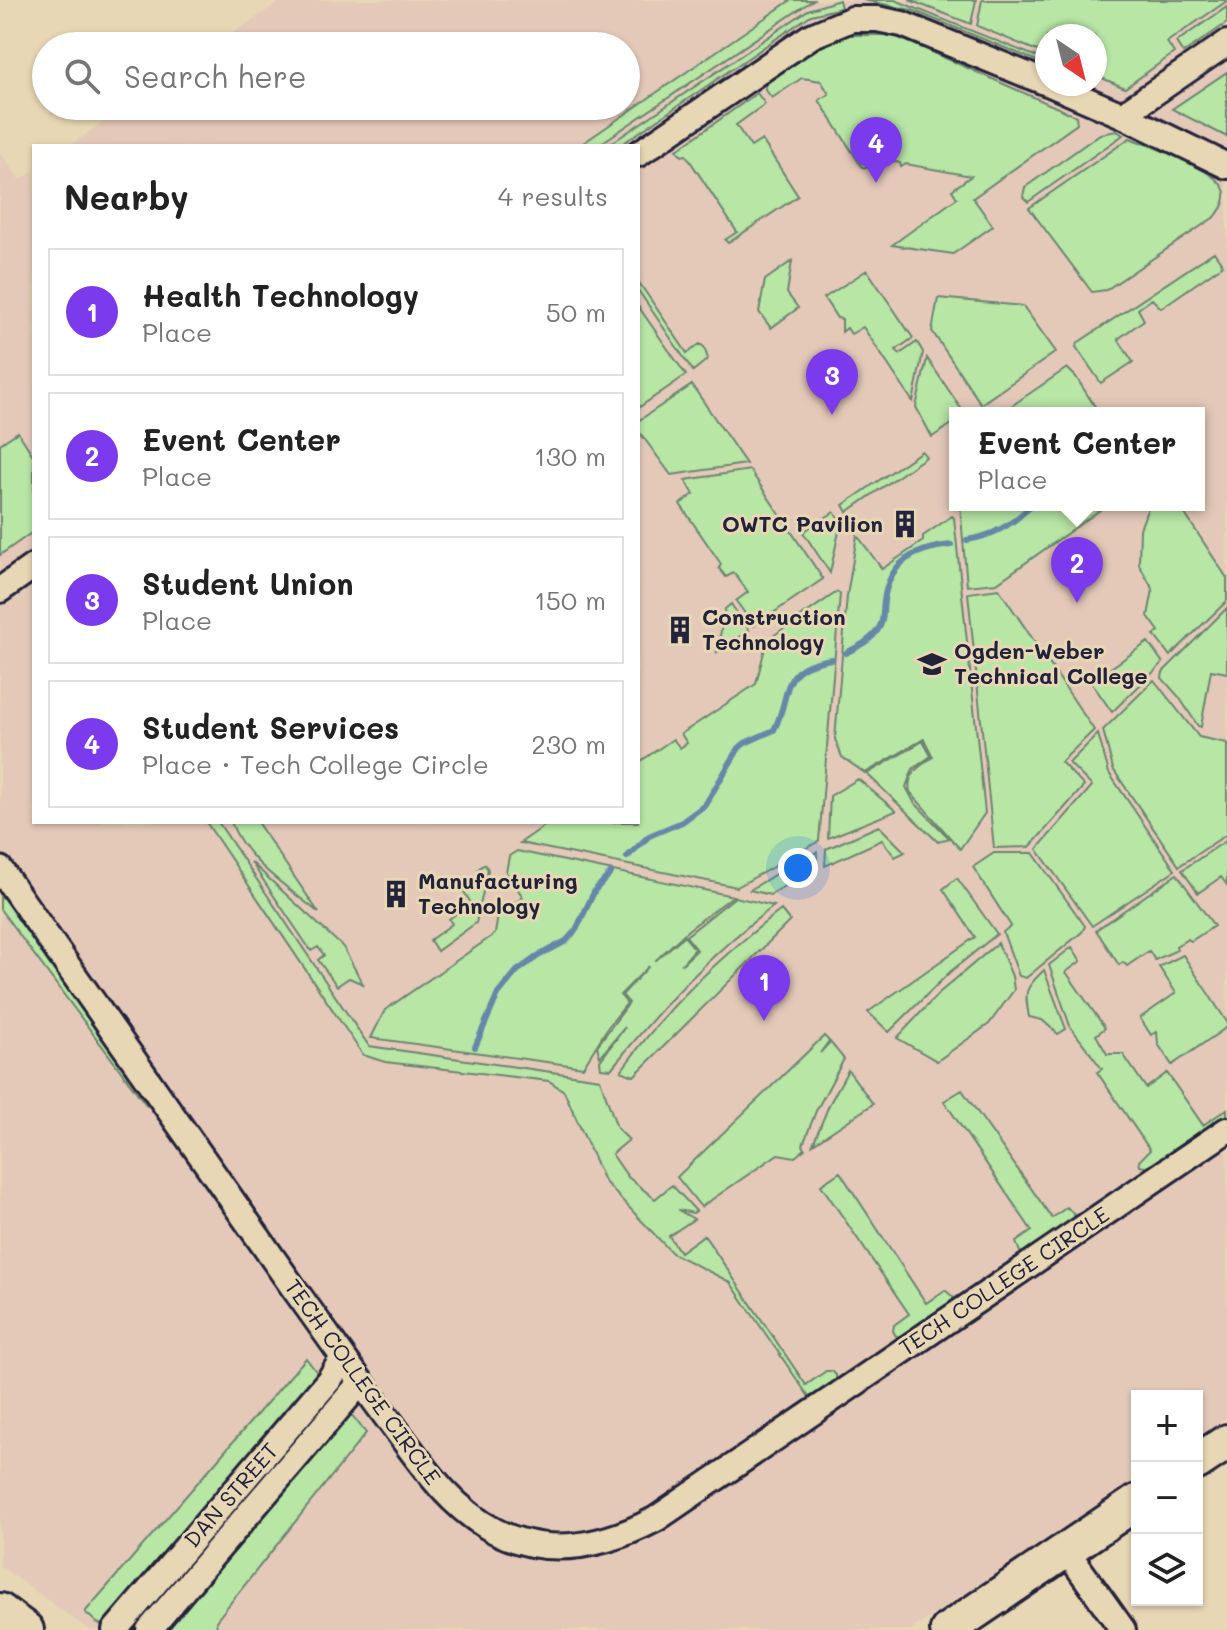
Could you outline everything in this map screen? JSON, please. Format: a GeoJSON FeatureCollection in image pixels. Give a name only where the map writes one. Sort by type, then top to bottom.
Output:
{"type":"FeatureCollection","features":[{"type":"Feature","properties":{"kind":"main road"},"geometry":{"type":"LineString","coordinates":[[1203,1458],[1227,1442]]}},
{"type":"Feature","properties":{"kind":"main road"},"geometry":{"type":"LineString","coordinates":[[948,1630],[1131,1506]]}},
{"type":"Feature","properties":{"kind":"main road"},"geometry":{"type":"LineString","coordinates":[[0,1611],[26,1630]]}},
{"type":"Feature","properties":{"kind":"street"},"geometry":{"type":"LineString","coordinates":[[640,153],[811,36],[852,19],[877,19],[902,24],[1035,78]]}},
{"type":"Feature","properties":{"kind":"street"},"geometry":{"type":"LineString","coordinates":[[1122,115],[1227,43]]}},
{"type":"Feature","properties":{"kind":"street"},"geometry":{"type":"LineString","coordinates":[[1078,96],[1227,166]]}},
{"type":"Feature","properties":{"kind":"street"},"geometry":{"type":"LineString","coordinates":[[0,590],[32,567]]}},
{"type":"Feature","properties":{"kind":"street","name":"TECH COLLEGE CIRCLE"},"geometry":{"type":"LineString","coordinates":[[0,869],[343,1358],[437,1484],[478,1521],[518,1540],[553,1547],[593,1545],[617,1538],[684,1502],[901,1350],[1227,1130]]}},
{"type":"Feature","properties":{"kind":"street","name":"DAN STREET"},"geometry":{"type":"LineString","coordinates":[[115,1630],[329,1380],[343,1358]]}},
{"type":"Feature","properties":{"kind":"street","name":"DAN STREET"},"geometry":{"type":"LineString","coordinates":[[149,1630],[361,1382]]}},
{"type":"Feature","properties":{"kind":"street"},"geometry":{"type":"LineString","coordinates":[[1066,1550],[1123,1630]]}},
{"type":"Feature","properties":{"kind":"shaded area","name":"Ogden-Weber Technical College"},"geometry":{"type":"Polygon","coordinates":[[[282,0],[1227,0],[1227,1417],[1203,1434],[1203,1390],[1131,1390],[1131,1482],[911,1630],[89,1630],[0,1566],[0,152],[20,180],[32,172],[32,824],[640,824],[640,144],[72,144],[106,120],[640,120],[640,32],[235,32],[282,0]]]}},
{"type":"Feature","properties":{"kind":"green space"},"geometry":{"type":"Polygon","coordinates":[[[791,0],[813,0],[640,117],[640,104],[791,0]]]}},
{"type":"Feature","properties":{"kind":"green space"},"geometry":{"type":"Polygon","coordinates":[[[839,0],[841,8],[811,15],[622,144],[610,144],[808,10],[839,0]]]}},
{"type":"Feature","properties":{"kind":"green space"},"geometry":{"type":"Polygon","coordinates":[[[863,0],[895,0],[1035,56],[1035,60],[912,10],[863,0]]]}},
{"type":"Feature","properties":{"kind":"green space"},"geometry":{"type":"Polygon","coordinates":[[[909,0],[976,0],[971,24],[909,0]]]}},
{"type":"Feature","properties":{"kind":"green space"},"geometry":{"type":"Polygon","coordinates":[[[982,0],[1227,0],[1167,42],[1174,53],[1125,88],[1107,80],[1107,24],[1035,24],[1035,50],[977,26],[982,0]]]}},
{"type":"Feature","properties":{"kind":"green space"},"geometry":{"type":"Polygon","coordinates":[[[1227,7],[1227,23],[1183,53],[1176,42],[1227,7]]]}},
{"type":"Feature","properties":{"kind":"green space"},"geometry":{"type":"Polygon","coordinates":[[[840,35],[900,38],[1076,116],[1077,124],[973,198],[993,226],[953,254],[892,245],[957,198],[952,190],[971,176],[906,164],[901,167],[900,163],[888,160],[880,169],[862,167],[819,100],[829,94],[821,81],[802,78],[772,98],[765,89],[768,79],[840,35]]]}},
{"type":"Feature","properties":{"kind":"green space"},"geometry":{"type":"Polygon","coordinates":[[[1227,72],[1227,137],[1172,109],[1227,72]]]}},
{"type":"Feature","properties":{"kind":"green space"},"geometry":{"type":"Polygon","coordinates":[[[757,93],[765,104],[736,125],[751,147],[762,140],[798,196],[728,243],[725,240],[737,232],[686,155],[682,156],[677,150],[757,93]]]}},
{"type":"Feature","properties":{"kind":"green space"},"geometry":{"type":"Polygon","coordinates":[[[617,120],[635,120],[600,144],[582,144],[617,120]]]}},
{"type":"Feature","properties":{"kind":"green space"},"geometry":{"type":"Polygon","coordinates":[[[1117,131],[1123,135],[1028,202],[1023,197],[1025,187],[1100,134],[1117,131]]]}},
{"type":"Feature","properties":{"kind":"green space"},"geometry":{"type":"Polygon","coordinates":[[[1130,138],[1184,160],[1212,176],[1221,184],[1225,199],[1216,216],[1106,290],[1092,292],[1029,208],[1130,138]]]}},
{"type":"Feature","properties":{"kind":"green space"},"geometry":{"type":"Polygon","coordinates":[[[1214,252],[1223,265],[1161,308],[1152,299],[1138,309],[1144,320],[1118,339],[1133,362],[1101,383],[1076,347],[1079,342],[1214,252]]]}},
{"type":"Feature","properties":{"kind":"green space"},"geometry":{"type":"Polygon","coordinates":[[[792,261],[787,293],[798,308],[771,328],[759,312],[765,280],[792,261]]]}},
{"type":"Feature","properties":{"kind":"green space"},"geometry":{"type":"Polygon","coordinates":[[[867,270],[913,338],[896,350],[900,354],[917,342],[923,352],[913,402],[863,327],[851,334],[847,328],[842,332],[842,319],[837,318],[824,298],[867,270]]]}},
{"type":"Feature","properties":{"kind":"green space"},"geometry":{"type":"Polygon","coordinates":[[[640,284],[687,353],[700,344],[704,347],[708,359],[693,371],[640,293],[640,284]]]}},
{"type":"Feature","properties":{"kind":"green space"},"geometry":{"type":"Polygon","coordinates":[[[938,298],[1023,306],[1056,352],[981,404],[932,331],[938,298]]]}},
{"type":"Feature","properties":{"kind":"green space"},"geometry":{"type":"Polygon","coordinates":[[[640,309],[686,375],[640,407],[640,309]]]}},
{"type":"Feature","properties":{"kind":"green space"},"geometry":{"type":"Polygon","coordinates":[[[927,358],[960,407],[949,407],[949,426],[932,437],[916,407],[927,358]]]}},
{"type":"Feature","properties":{"kind":"green space"},"geometry":{"type":"Polygon","coordinates":[[[1067,368],[1095,407],[1010,407],[1067,368]]]}},
{"type":"Feature","properties":{"kind":"green space"},"geometry":{"type":"Polygon","coordinates":[[[692,385],[746,464],[671,475],[640,433],[640,420],[692,385]]]}},
{"type":"Feature","properties":{"kind":"green space"},"geometry":{"type":"Polygon","coordinates":[[[18,432],[32,454],[32,532],[0,555],[0,444],[18,432]]]}},
{"type":"Feature","properties":{"kind":"green space"},"geometry":{"type":"Polygon","coordinates":[[[922,451],[926,457],[847,512],[843,505],[922,451]]]}},
{"type":"Feature","properties":{"kind":"green space"},"geometry":{"type":"Polygon","coordinates":[[[750,470],[823,579],[754,626],[736,601],[748,592],[734,573],[726,577],[719,568],[721,564],[680,504],[694,494],[685,480],[750,470]]]}},
{"type":"Feature","properties":{"kind":"green space"},"geometry":{"type":"Polygon","coordinates":[[[961,511],[1099,511],[997,583],[967,586],[961,511]]]}},
{"type":"Feature","properties":{"kind":"green space"},"geometry":{"type":"Polygon","coordinates":[[[1147,511],[1183,511],[1227,578],[1227,601],[1170,656],[1154,635],[1159,631],[1148,616],[1153,590],[1139,564],[1140,529],[1147,511]]]}},
{"type":"Feature","properties":{"kind":"green space"},"geometry":{"type":"Polygon","coordinates":[[[834,512],[841,522],[830,573],[803,532],[834,512]]]}},
{"type":"Feature","properties":{"kind":"green space"},"geometry":{"type":"Polygon","coordinates":[[[952,516],[985,813],[960,849],[910,792],[912,775],[933,757],[924,739],[865,773],[842,757],[835,739],[847,596],[857,535],[882,569],[923,541],[923,536],[952,516]]]}},
{"type":"Feature","properties":{"kind":"green space"},"geometry":{"type":"Polygon","coordinates":[[[999,589],[1094,730],[1061,762],[1084,786],[1030,847],[994,848],[968,593],[999,589]]]}},
{"type":"Feature","properties":{"kind":"green space"},"geometry":{"type":"Polygon","coordinates":[[[837,592],[840,594],[819,841],[737,887],[520,843],[547,824],[640,824],[640,762],[673,739],[680,748],[687,743],[681,734],[756,684],[767,640],[837,592]]]}},
{"type":"Feature","properties":{"kind":"green space"},"geometry":{"type":"Polygon","coordinates":[[[731,604],[749,630],[717,652],[725,609],[731,604]]]}},
{"type":"Feature","properties":{"kind":"green space"},"geometry":{"type":"Polygon","coordinates":[[[1227,608],[1227,673],[1211,670],[1201,727],[1162,678],[1163,672],[1227,608]]]}},
{"type":"Feature","properties":{"kind":"green space"},"geometry":{"type":"Polygon","coordinates":[[[1148,642],[1163,663],[1112,712],[1091,682],[1148,642]]]}},
{"type":"Feature","properties":{"kind":"green space"},"geometry":{"type":"Polygon","coordinates":[[[1154,680],[1199,737],[1227,743],[1227,834],[1179,866],[1113,769],[1103,730],[1154,680]]]}},
{"type":"Feature","properties":{"kind":"green space"},"geometry":{"type":"Polygon","coordinates":[[[1098,734],[1109,773],[1175,870],[1092,926],[1037,849],[1092,786],[1069,763],[1098,734]]]}},
{"type":"Feature","properties":{"kind":"green space"},"geometry":{"type":"Polygon","coordinates":[[[923,741],[931,756],[913,769],[906,787],[914,802],[949,838],[938,842],[867,774],[923,741]]]}},
{"type":"Feature","properties":{"kind":"green space"},"geometry":{"type":"Polygon","coordinates":[[[858,779],[896,811],[828,838],[830,796],[858,779]]]}},
{"type":"Feature","properties":{"kind":"green space"},"geometry":{"type":"Polygon","coordinates":[[[207,824],[219,824],[369,1046],[600,1079],[617,1128],[629,1140],[612,1154],[628,1177],[655,1199],[672,1185],[696,1211],[678,1210],[694,1219],[669,1236],[680,1252],[704,1235],[806,1385],[826,1371],[836,1375],[836,1384],[817,1397],[809,1397],[730,1282],[672,1253],[604,1181],[564,1091],[549,1081],[385,1062],[363,1055],[207,824]]]}},
{"type":"Feature","properties":{"kind":"green space"},"geometry":{"type":"Polygon","coordinates":[[[232,824],[258,824],[319,913],[257,861],[232,824]]]}},
{"type":"Feature","properties":{"kind":"green space"},"geometry":{"type":"Polygon","coordinates":[[[879,826],[905,852],[895,857],[882,840],[825,866],[826,849],[879,826]]]}},
{"type":"Feature","properties":{"kind":"green space"},"geometry":{"type":"Polygon","coordinates":[[[1227,840],[1227,885],[1221,877],[1198,893],[1182,870],[1227,840]]]}},
{"type":"Feature","properties":{"kind":"green space"},"geometry":{"type":"Polygon","coordinates":[[[517,851],[733,896],[688,930],[655,961],[684,936],[695,949],[681,965],[697,950],[686,936],[735,897],[774,906],[729,942],[687,982],[611,1069],[601,1068],[600,1061],[625,1027],[600,1057],[597,1046],[629,1003],[622,995],[649,966],[620,995],[627,1003],[608,1027],[583,1067],[371,1038],[385,1010],[495,934],[498,915],[523,897],[506,872],[509,856],[517,851]]]}},
{"type":"Feature","properties":{"kind":"green space"},"geometry":{"type":"Polygon","coordinates":[[[817,852],[817,866],[770,895],[750,890],[798,860],[817,852]]]}},
{"type":"Feature","properties":{"kind":"green space"},"geometry":{"type":"Polygon","coordinates":[[[994,853],[1033,853],[1085,926],[1082,932],[1026,978],[1019,976],[1003,932],[1011,926],[973,867],[994,853]]]}},
{"type":"Feature","properties":{"kind":"green space"},"geometry":{"type":"Polygon","coordinates":[[[251,862],[343,947],[363,984],[349,978],[337,986],[318,960],[324,955],[318,947],[311,951],[251,862]]]}},
{"type":"Feature","properties":{"kind":"green space"},"geometry":{"type":"Polygon","coordinates":[[[485,864],[488,870],[476,923],[437,951],[430,940],[452,924],[449,919],[471,903],[461,887],[480,873],[478,869],[485,864]]]}},
{"type":"Feature","properties":{"kind":"green space"},"geometry":{"type":"Polygon","coordinates":[[[1177,874],[1214,926],[1155,960],[1149,951],[1127,966],[1123,962],[1119,965],[1096,930],[1177,874]]]}},
{"type":"Feature","properties":{"kind":"green space"},"geometry":{"type":"Polygon","coordinates":[[[957,878],[997,934],[950,972],[889,1032],[868,1012],[975,937],[943,889],[957,878]]]}},
{"type":"Feature","properties":{"kind":"green space"},"geometry":{"type":"Polygon","coordinates":[[[0,880],[153,1098],[147,1106],[0,909],[0,880]]]}},
{"type":"Feature","properties":{"kind":"green space"},"geometry":{"type":"Polygon","coordinates":[[[781,910],[790,921],[634,1076],[621,1071],[695,984],[781,910]]]}},
{"type":"Feature","properties":{"kind":"green space"},"geometry":{"type":"Polygon","coordinates":[[[998,943],[1012,976],[1014,990],[989,1024],[937,1061],[897,1038],[939,993],[998,943]]]}},
{"type":"Feature","properties":{"kind":"green space"},"geometry":{"type":"Polygon","coordinates":[[[1072,947],[1081,961],[1066,972],[1105,1028],[1096,1035],[1107,1054],[1123,1054],[1146,1088],[1167,1073],[1203,1125],[1227,1109],[1227,1120],[1160,1164],[1140,1166],[1139,1161],[1150,1150],[1097,1072],[1102,1069],[1070,1026],[1049,965],[1072,947]]]}},
{"type":"Feature","properties":{"kind":"green space"},"geometry":{"type":"Polygon","coordinates":[[[1183,955],[1227,1022],[1227,1027],[1172,1065],[1158,1044],[1157,1032],[1151,1035],[1140,1018],[1176,993],[1159,967],[1183,955]]]}},
{"type":"Feature","properties":{"kind":"green space"},"geometry":{"type":"Polygon","coordinates":[[[1044,970],[1066,1029],[1058,1034],[1042,1020],[1029,1017],[1028,990],[1044,970]]]}},
{"type":"Feature","properties":{"kind":"green space"},"geometry":{"type":"Polygon","coordinates":[[[824,1036],[829,1041],[820,1053],[830,1042],[844,1059],[816,1111],[803,1145],[805,1149],[795,1157],[778,1154],[701,1207],[677,1177],[824,1036]]]}},
{"type":"Feature","properties":{"kind":"green space"},"geometry":{"type":"Polygon","coordinates":[[[848,1070],[873,1104],[813,1144],[829,1105],[848,1070]]]}},
{"type":"Feature","properties":{"kind":"green space"},"geometry":{"type":"Polygon","coordinates":[[[962,1090],[1052,1218],[1067,1207],[1075,1216],[1072,1223],[1026,1253],[1020,1252],[1016,1242],[1032,1231],[944,1101],[962,1090]]]}},
{"type":"Feature","properties":{"kind":"green space"},"geometry":{"type":"Polygon","coordinates":[[[840,1172],[926,1303],[945,1290],[953,1297],[953,1302],[902,1337],[896,1336],[894,1325],[909,1314],[821,1185],[840,1172]]]}},
{"type":"Feature","properties":{"kind":"green space"},"geometry":{"type":"Polygon","coordinates":[[[306,1358],[318,1374],[105,1626],[97,1623],[85,1612],[306,1358]]]}},
{"type":"Feature","properties":{"kind":"green space"},"geometry":{"type":"Polygon","coordinates":[[[351,1414],[366,1433],[216,1621],[217,1630],[168,1630],[341,1421],[351,1414]]]}},
{"type":"Feature","properties":{"kind":"waterway"},"geometry":{"type":"LineString","coordinates":[[967,540],[1002,528],[1025,511]]}},
{"type":"Feature","properties":{"kind":"waterway"},"geometry":{"type":"LineString","coordinates":[[846,653],[867,641],[880,627],[887,587],[898,567],[915,554],[951,545]]}},
{"type":"Feature","properties":{"kind":"waterway"},"geometry":{"type":"LineString","coordinates":[[627,857],[649,836],[682,822],[705,805],[739,748],[774,730],[794,675],[802,668],[832,659]]}},
{"type":"Feature","properties":{"kind":"waterway"},"geometry":{"type":"LineString","coordinates":[[475,1047],[498,994],[517,971],[566,941],[576,930],[595,890],[611,873]]}},
{"type":"Feature","properties":{"kind":"place","name":"Student Services"},"geometry":{"type":"Point","coordinates":[876,183]}},
{"type":"Feature","properties":{"kind":"place","name":"Student Union"},"geometry":{"type":"Point","coordinates":[832,415]}},
{"type":"Feature","properties":{"kind":"place","name":"OWTC Pavilion"},"geometry":{"type":"Point","coordinates":[905,524]}},
{"type":"Feature","properties":{"kind":"place","name":"Event Center"},"geometry":{"type":"Point","coordinates":[1077,603]}},
{"type":"Feature","properties":{"kind":"place","name":"Construction Technology"},"geometry":{"type":"Point","coordinates":[680,630]}},
{"type":"Feature","properties":{"kind":"place","name":"Ogden-Weber Technical College"},"geometry":{"type":"Point","coordinates":[932,664]}},
{"type":"Feature","properties":{"kind":"place","name":"Manufacturing Technology"},"geometry":{"type":"Point","coordinates":[396,894]}},
{"type":"Feature","properties":{"kind":"place","name":"Health Technology"},"geometry":{"type":"Point","coordinates":[764,1021]}}]}
